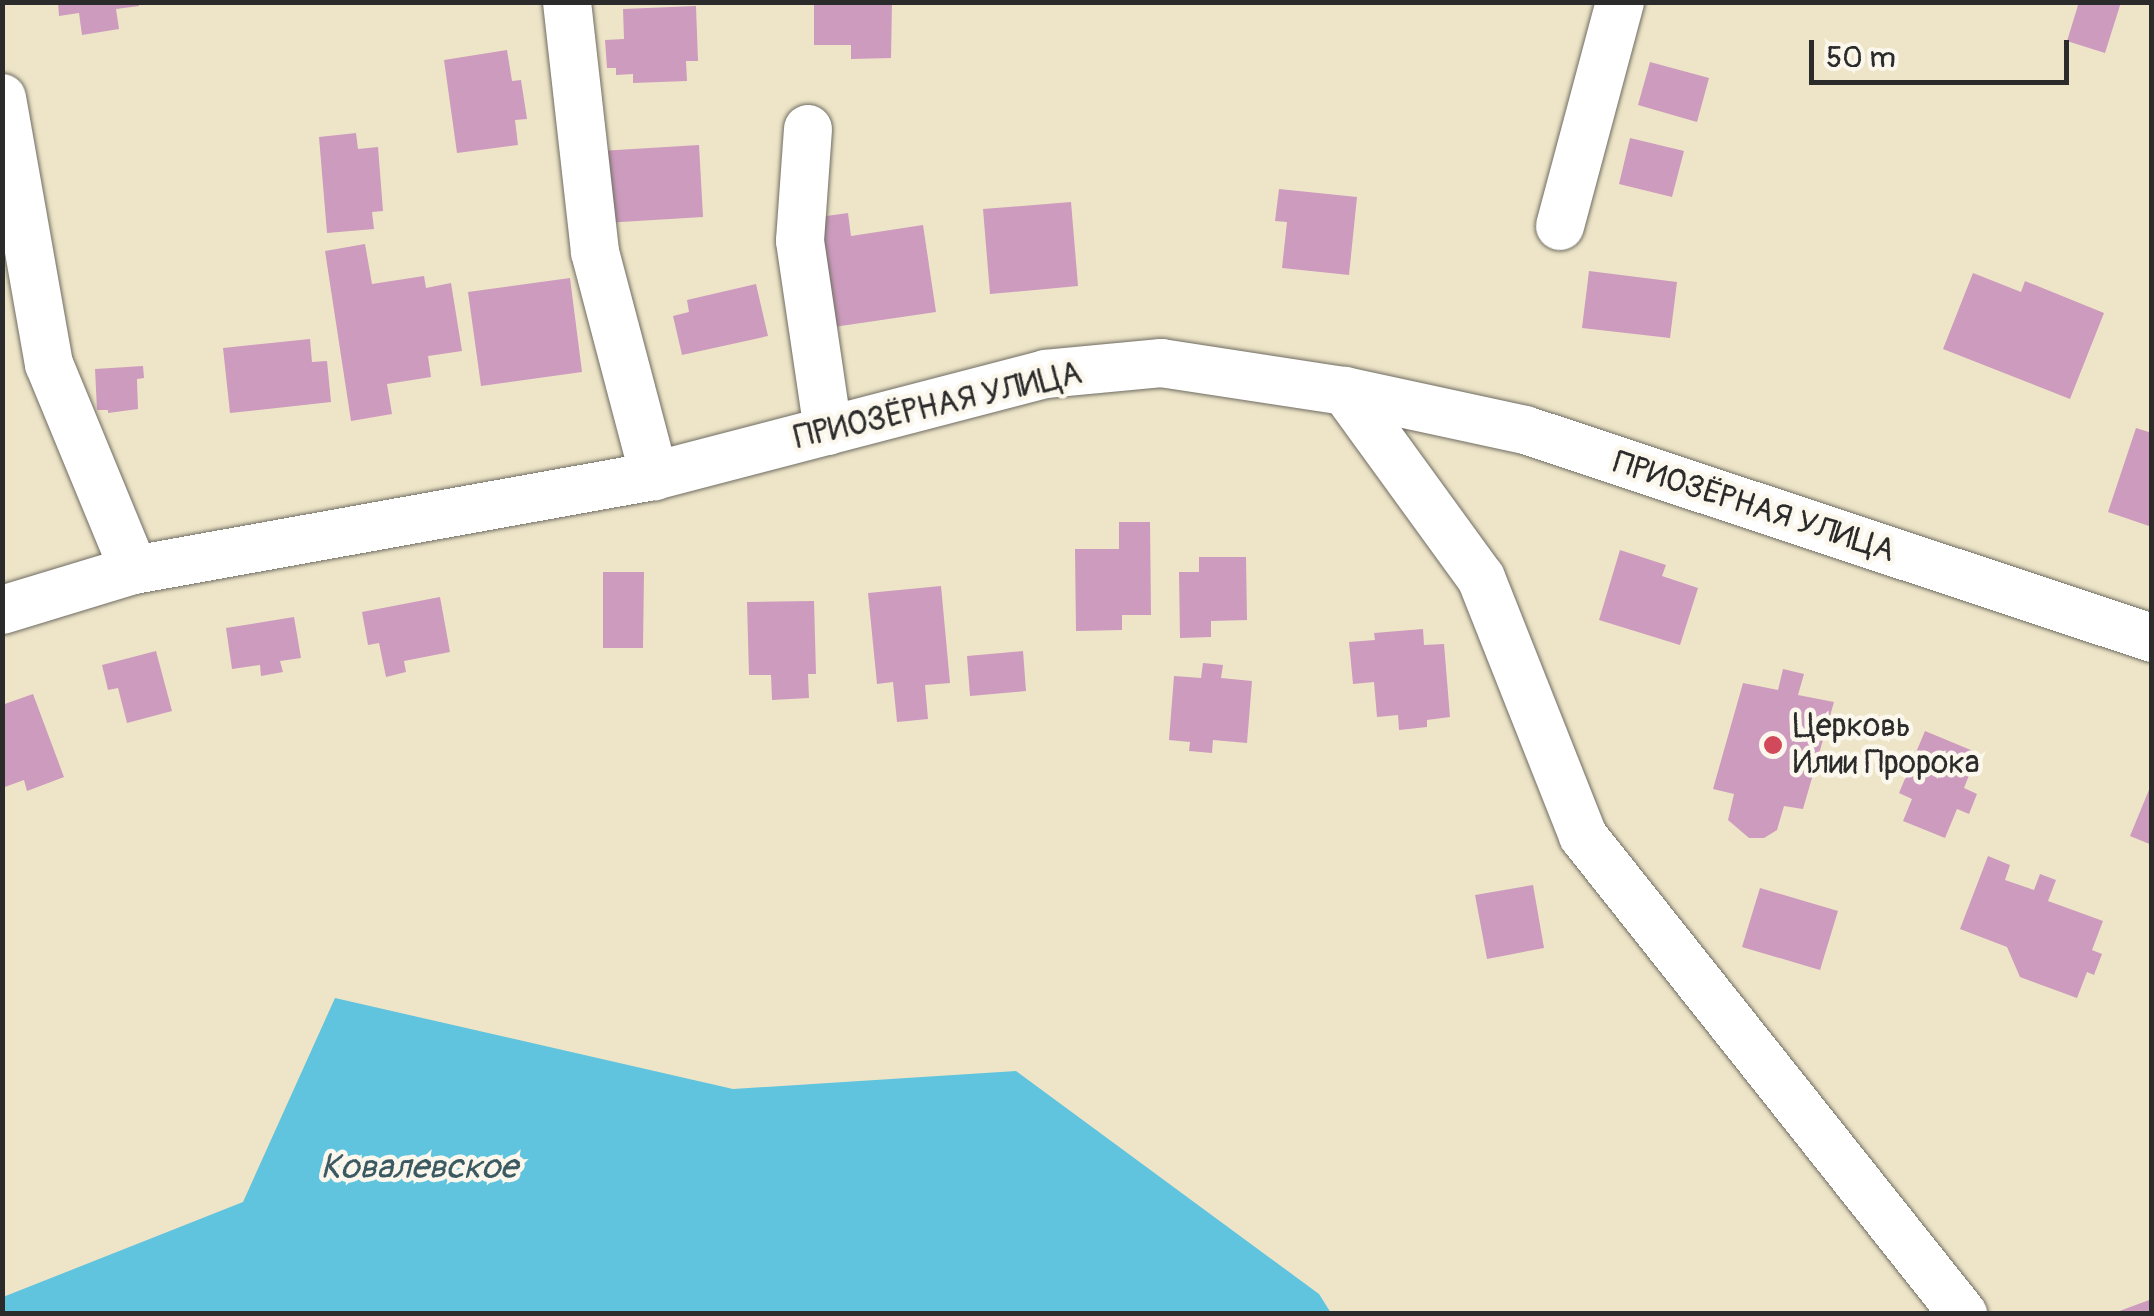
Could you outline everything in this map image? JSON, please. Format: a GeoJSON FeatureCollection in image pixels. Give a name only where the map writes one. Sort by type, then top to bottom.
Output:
{"type":"FeatureCollection","features":[{"type":"Feature","properties":{"kind":"street"},"geometry":{"type":"LineString","coordinates":[[567,2],[596,252],[654,476]]}},
{"type":"Feature","properties":{"kind":"street"},"geometry":{"type":"LineString","coordinates":[[1560,226],[1620,2]]}},
{"type":"Feature","properties":{"kind":"street"},"geometry":{"type":"LineString","coordinates":[[2,98],[49,364],[134,570]]}},
{"type":"Feature","properties":{"kind":"street"},"geometry":{"type":"LineString","coordinates":[[808,129],[800,241],[828,430]]}},
{"type":"Feature","properties":{"kind":"street","name":"ПРИОЗЁРНАЯ УЛИЦА"},"geometry":{"type":"LineString","coordinates":[[2,610],[134,570],[654,476],[1045,374],[1162,363],[1345,390],[1525,430],[2152,638]]}},
{"type":"Feature","properties":{"kind":"street"},"geometry":{"type":"LineString","coordinates":[[1345,390],[1481,578],[1583,836],[1963,1314]]}},
{"type":"Feature","properties":{"kind":"water","name":"Ковалевское"},"geometry":{"type":"Polygon","coordinates":[[[335,998],[733,1089],[1016,1071],[1319,1294],[1331,1313],[3,1313],[3,1297],[243,1202],[335,998]]]}},
{"type":"Feature","properties":{"kind":"building"},"geometry":{"type":"Polygon","coordinates":[[[58,2],[138,2],[139,6],[116,9],[119,29],[82,35],[79,13],[59,16],[58,2]]]}},
{"type":"Feature","properties":{"kind":"building"},"geometry":{"type":"Polygon","coordinates":[[[814,2],[892,2],[891,58],[851,59],[851,45],[814,45],[814,2]]]}},
{"type":"Feature","properties":{"kind":"building"},"geometry":{"type":"Polygon","coordinates":[[[2079,2],[2121,2],[2105,53],[2067,41],[2079,2]]]}},
{"type":"Feature","properties":{"kind":"building"},"geometry":{"type":"Polygon","coordinates":[[[696,6],[698,61],[686,61],[687,81],[633,83],[633,74],[616,75],[616,68],[607,68],[605,40],[624,39],[623,9],[696,6]]]}},
{"type":"Feature","properties":{"kind":"building"},"geometry":{"type":"Polygon","coordinates":[[[507,50],[512,81],[521,80],[527,119],[515,120],[518,145],[457,153],[444,60],[507,50]]]}},
{"type":"Feature","properties":{"kind":"building"},"geometry":{"type":"Polygon","coordinates":[[[1650,62],[1709,78],[1697,122],[1638,105],[1650,62]]]}},
{"type":"Feature","properties":{"kind":"building"},"geometry":{"type":"Polygon","coordinates":[[[356,133],[358,149],[378,147],[383,211],[372,212],[374,229],[327,233],[319,137],[356,133]]]}},
{"type":"Feature","properties":{"kind":"building"},"geometry":{"type":"Polygon","coordinates":[[[1630,138],[1684,151],[1672,197],[1619,184],[1630,138]]]}},
{"type":"Feature","properties":{"kind":"building"},"geometry":{"type":"Polygon","coordinates":[[[699,145],[703,217],[604,223],[600,151],[699,145]]]}},
{"type":"Feature","properties":{"kind":"building"},"geometry":{"type":"Polygon","coordinates":[[[1279,189],[1357,197],[1349,275],[1282,268],[1287,222],[1275,221],[1279,189]]]}},
{"type":"Feature","properties":{"kind":"building"},"geometry":{"type":"Polygon","coordinates":[[[1071,202],[1078,286],[990,294],[983,209],[1071,202]]]}},
{"type":"Feature","properties":{"kind":"building"},"geometry":{"type":"Polygon","coordinates":[[[848,213],[851,236],[923,225],[936,312],[827,328],[812,218],[848,213]]]}},
{"type":"Feature","properties":{"kind":"building"},"geometry":{"type":"Polygon","coordinates":[[[365,244],[372,284],[424,276],[426,288],[451,283],[462,351],[428,356],[431,377],[387,384],[392,414],[351,421],[325,251],[365,244]]]}},
{"type":"Feature","properties":{"kind":"building"},"geometry":{"type":"Polygon","coordinates":[[[1589,271],[1677,282],[1670,338],[1582,328],[1589,271]]]}},
{"type":"Feature","properties":{"kind":"building"},"geometry":{"type":"Polygon","coordinates":[[[1973,273],[2021,292],[2025,281],[2104,313],[2070,399],[1943,349],[1973,273]]]}},
{"type":"Feature","properties":{"kind":"building"},"geometry":{"type":"Polygon","coordinates":[[[570,278],[582,372],[481,386],[468,292],[570,278]]]}},
{"type":"Feature","properties":{"kind":"building"},"geometry":{"type":"Polygon","coordinates":[[[756,284],[768,336],[682,355],[673,316],[689,312],[687,300],[756,284]]]}},
{"type":"Feature","properties":{"kind":"building"},"geometry":{"type":"Polygon","coordinates":[[[310,339],[312,362],[327,361],[331,402],[230,413],[223,348],[310,339]]]}},
{"type":"Feature","properties":{"kind":"building"},"geometry":{"type":"Polygon","coordinates":[[[143,366],[144,378],[137,379],[138,409],[108,413],[97,410],[95,369],[143,366]]]}},
{"type":"Feature","properties":{"kind":"building"},"geometry":{"type":"Polygon","coordinates":[[[2136,428],[2152,433],[2152,527],[2108,512],[2136,428]]]}},
{"type":"Feature","properties":{"kind":"building"},"geometry":{"type":"Polygon","coordinates":[[[1119,522],[1150,522],[1151,615],[1122,615],[1122,630],[1076,631],[1075,549],[1119,549],[1119,522]]]}},
{"type":"Feature","properties":{"kind":"building"},"geometry":{"type":"Polygon","coordinates":[[[1620,550],[1666,565],[1662,576],[1698,588],[1680,645],[1599,620],[1620,550]]]}},
{"type":"Feature","properties":{"kind":"building"},"geometry":{"type":"Polygon","coordinates":[[[1199,557],[1246,557],[1247,620],[1211,621],[1211,637],[1180,638],[1179,572],[1199,572],[1199,557]]]}},
{"type":"Feature","properties":{"kind":"building"},"geometry":{"type":"Polygon","coordinates":[[[603,572],[644,572],[643,648],[603,648],[603,572]]]}},
{"type":"Feature","properties":{"kind":"building"},"geometry":{"type":"Polygon","coordinates":[[[941,586],[950,683],[925,685],[928,719],[897,722],[893,682],[877,684],[868,593],[941,586]]]}},
{"type":"Feature","properties":{"kind":"building"},"geometry":{"type":"Polygon","coordinates":[[[440,597],[450,652],[404,661],[406,672],[386,677],[379,643],[368,645],[362,612],[440,597]]]}},
{"type":"Feature","properties":{"kind":"building"},"geometry":{"type":"Polygon","coordinates":[[[814,601],[816,674],[808,674],[809,698],[772,700],[771,675],[749,675],[747,602],[814,601]]]}},
{"type":"Feature","properties":{"kind":"building"},"geometry":{"type":"Polygon","coordinates":[[[294,617],[301,658],[280,661],[283,672],[261,676],[260,665],[232,669],[226,628],[294,617]]]}},
{"type":"Feature","properties":{"kind":"building"},"geometry":{"type":"Polygon","coordinates":[[[1423,629],[1424,645],[1444,644],[1450,717],[1427,720],[1427,727],[1399,730],[1398,715],[1377,717],[1374,682],[1353,684],[1349,642],[1375,640],[1374,633],[1423,629]]]}},
{"type":"Feature","properties":{"kind":"building"},"geometry":{"type":"Polygon","coordinates":[[[156,651],[172,711],[127,723],[118,688],[108,690],[102,665],[156,651]]]}},
{"type":"Feature","properties":{"kind":"building"},"geometry":{"type":"Polygon","coordinates":[[[1023,651],[1026,691],[970,696],[967,656],[1023,651]]]}},
{"type":"Feature","properties":{"kind":"building"},"geometry":{"type":"Polygon","coordinates":[[[1203,663],[1223,665],[1221,678],[1252,681],[1247,743],[1213,740],[1212,753],[1189,751],[1190,742],[1169,740],[1174,676],[1201,678],[1203,663]]]}},
{"type":"Feature","properties":{"kind":"building","name":"Церковь Илии Пророка"},"geometry":{"type":"Polygon","coordinates":[[[1783,669],[1804,674],[1798,695],[1834,702],[1803,809],[1784,806],[1777,830],[1764,838],[1749,838],[1728,820],[1734,794],[1713,789],[1743,683],[1778,690],[1783,669]]]}},
{"type":"Feature","properties":{"kind":"building"},"geometry":{"type":"Polygon","coordinates":[[[33,694],[64,777],[27,791],[24,780],[2,788],[2,705],[33,694]]]}},
{"type":"Feature","properties":{"kind":"building"},"geometry":{"type":"Polygon","coordinates":[[[1925,731],[1978,753],[1964,788],[1977,794],[1969,814],[1957,809],[1945,838],[1903,821],[1912,799],[1899,793],[1925,731]]]}},
{"type":"Feature","properties":{"kind":"building"},"geometry":{"type":"Polygon","coordinates":[[[2152,785],[2152,845],[2130,836],[2152,785]]]}},
{"type":"Feature","properties":{"kind":"building"},"geometry":{"type":"Polygon","coordinates":[[[1988,856],[2010,865],[2005,880],[2034,890],[2040,874],[2056,880],[2048,901],[2103,921],[2092,950],[2102,954],[2094,975],[2087,972],[2077,998],[2020,977],[2007,947],[1960,929],[1988,856]]]}},
{"type":"Feature","properties":{"kind":"building"},"geometry":{"type":"Polygon","coordinates":[[[1533,885],[1544,948],[1487,959],[1475,895],[1533,885]]]}},
{"type":"Feature","properties":{"kind":"building"},"geometry":{"type":"Polygon","coordinates":[[[1760,888],[1838,911],[1820,970],[1742,947],[1760,888]]]}},
{"type":"Feature","properties":{"kind":"building"},"geometry":{"type":"Polygon","coordinates":[[[2152,1299],[2152,1314],[2114,1314],[2114,1313],[2152,1299]]]}},
{"type":"Feature","properties":{"kind":"place","name":"Церковь Илии Пророка"},"geometry":{"type":"Point","coordinates":[1773,745]}}]}
